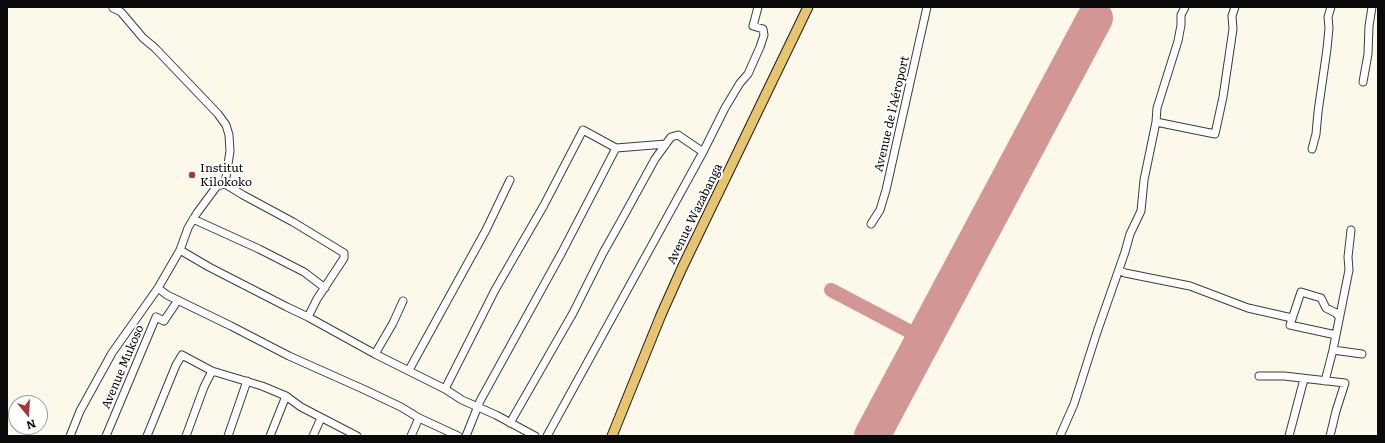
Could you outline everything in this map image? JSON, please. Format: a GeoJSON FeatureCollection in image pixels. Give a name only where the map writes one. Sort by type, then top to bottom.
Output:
{"type":"FeatureCollection","features":[{"type":"Feature","properties":{"kind":"main road","name":"Avenue Wazabanga"},"geometry":{"type":"LineString","coordinates":[[612,436],[661,315],[682,268],[808,7]]}},
{"type":"Feature","properties":{"kind":"street"},"geometry":{"type":"LineString","coordinates":[[547,436],[703,152],[725,108],[740,83],[748,74],[760,47],[764,31],[762,28],[754,26],[758,7]]}},
{"type":"Feature","properties":{"kind":"street","name":"Avenue de l'Aéroport"},"geometry":{"type":"LineString","coordinates":[[871,224],[880,210],[886,190],[927,7]]}},
{"type":"Feature","properties":{"kind":"street"},"geometry":{"type":"LineString","coordinates":[[1060,436],[1074,404],[1130,234],[1141,211],[1144,180],[1156,122],[1157,108],[1178,41],[1182,25],[1182,15],[1185,7]]}},
{"type":"Feature","properties":{"kind":"street"},"geometry":{"type":"LineString","coordinates":[[1156,122],[1215,134],[1223,97],[1224,81],[1233,29],[1232,16],[1235,7]]}},
{"type":"Feature","properties":{"kind":"street"},"geometry":{"type":"LineString","coordinates":[[1312,150],[1316,134],[1327,49],[1329,28],[1328,17],[1330,7]]}},
{"type":"Feature","properties":{"kind":"street"},"geometry":{"type":"LineString","coordinates":[[1363,82],[1368,54],[1369,26],[1372,7]]}},
{"type":"Feature","properties":{"kind":"street"},"geometry":{"type":"LineString","coordinates":[[113,8],[121,12],[143,38],[155,48],[226,124],[229,135],[230,151],[225,184]]}},
{"type":"Feature","properties":{"kind":"street"},"geometry":{"type":"LineString","coordinates":[[445,389],[495,290],[544,205],[583,130],[616,148],[666,144]]}},
{"type":"Feature","properties":{"kind":"street"},"geometry":{"type":"LineString","coordinates":[[510,423],[573,313],[603,253],[655,159],[671,137],[678,135],[703,152]]}},
{"type":"Feature","properties":{"kind":"street"},"geometry":{"type":"LineString","coordinates":[[466,436],[480,401],[578,223],[616,148]]}},
{"type":"Feature","properties":{"kind":"street"},"geometry":{"type":"LineString","coordinates":[[409,370],[486,230],[510,180]]}},
{"type":"Feature","properties":{"kind":"street"},"geometry":{"type":"LineString","coordinates":[[70,436],[80,411],[112,353],[158,288],[180,250],[196,212],[218,186],[225,184],[243,196],[293,222],[344,253],[344,258],[317,299],[308,316]]}},
{"type":"Feature","properties":{"kind":"street"},"geometry":{"type":"LineString","coordinates":[[193,219],[259,249],[304,272],[325,288]]}},
{"type":"Feature","properties":{"kind":"street"},"geometry":{"type":"LineString","coordinates":[[1325,381],[1333,350],[1349,270],[1348,257],[1350,230]]}},
{"type":"Feature","properties":{"kind":"street"},"geometry":{"type":"LineString","coordinates":[[180,250],[287,307],[308,316],[375,354],[445,389],[462,400],[535,436]]}},
{"type":"Feature","properties":{"kind":"street"},"geometry":{"type":"LineString","coordinates":[[1118,270],[1125,273],[1190,286],[1248,308],[1292,318]]}},
{"type":"Feature","properties":{"kind":"street"},"geometry":{"type":"LineString","coordinates":[[158,288],[167,295],[288,356],[363,389],[458,436]]}},
{"type":"Feature","properties":{"kind":"street"},"geometry":{"type":"LineString","coordinates":[[1336,335],[1290,325],[1300,292],[1321,298],[1326,308],[1336,313],[1340,317]]}},
{"type":"Feature","properties":{"kind":"street","name":"Avenue Mukoso"},"geometry":{"type":"LineString","coordinates":[[106,436],[156,317],[164,321],[178,300]]}},
{"type":"Feature","properties":{"kind":"street"},"geometry":{"type":"LineString","coordinates":[[375,354],[393,323],[403,301]]}},
{"type":"Feature","properties":{"kind":"street"},"geometry":{"type":"LineString","coordinates":[[1333,350],[1362,354]]}},
{"type":"Feature","properties":{"kind":"street"},"geometry":{"type":"LineString","coordinates":[[148,436],[176,365],[182,355],[212,371],[247,381],[286,396],[321,418],[358,436]]}},
{"type":"Feature","properties":{"kind":"street"},"geometry":{"type":"LineString","coordinates":[[186,436],[204,387],[212,371]]}},
{"type":"Feature","properties":{"kind":"street"},"geometry":{"type":"LineString","coordinates":[[1260,376],[1284,376],[1345,383],[1330,436]]}},
{"type":"Feature","properties":{"kind":"street"},"geometry":{"type":"LineString","coordinates":[[1290,436],[1304,379]]}},
{"type":"Feature","properties":{"kind":"street"},"geometry":{"type":"LineString","coordinates":[[228,436],[247,381]]}},
{"type":"Feature","properties":{"kind":"street"},"geometry":{"type":"LineString","coordinates":[[270,436],[286,396]]}},
{"type":"Feature","properties":{"kind":"street"},"geometry":{"type":"LineString","coordinates":[[313,436],[321,418]]}},
{"type":"Feature","properties":{"kind":"street"},"geometry":{"type":"LineString","coordinates":[[411,436],[419,418]]}},
{"type":"Feature","properties":{"kind":"taxiway"},"geometry":{"type":"LineString","coordinates":[[831,290],[924,339]]}},
{"type":"Feature","properties":{"kind":"runway"},"geometry":{"type":"LineString","coordinates":[[872,436],[1095,18]]}},
{"type":"Feature","properties":{"kind":"place","name":"Institut Kilokoko"},"geometry":{"type":"Point","coordinates":[192,175]}}]}
